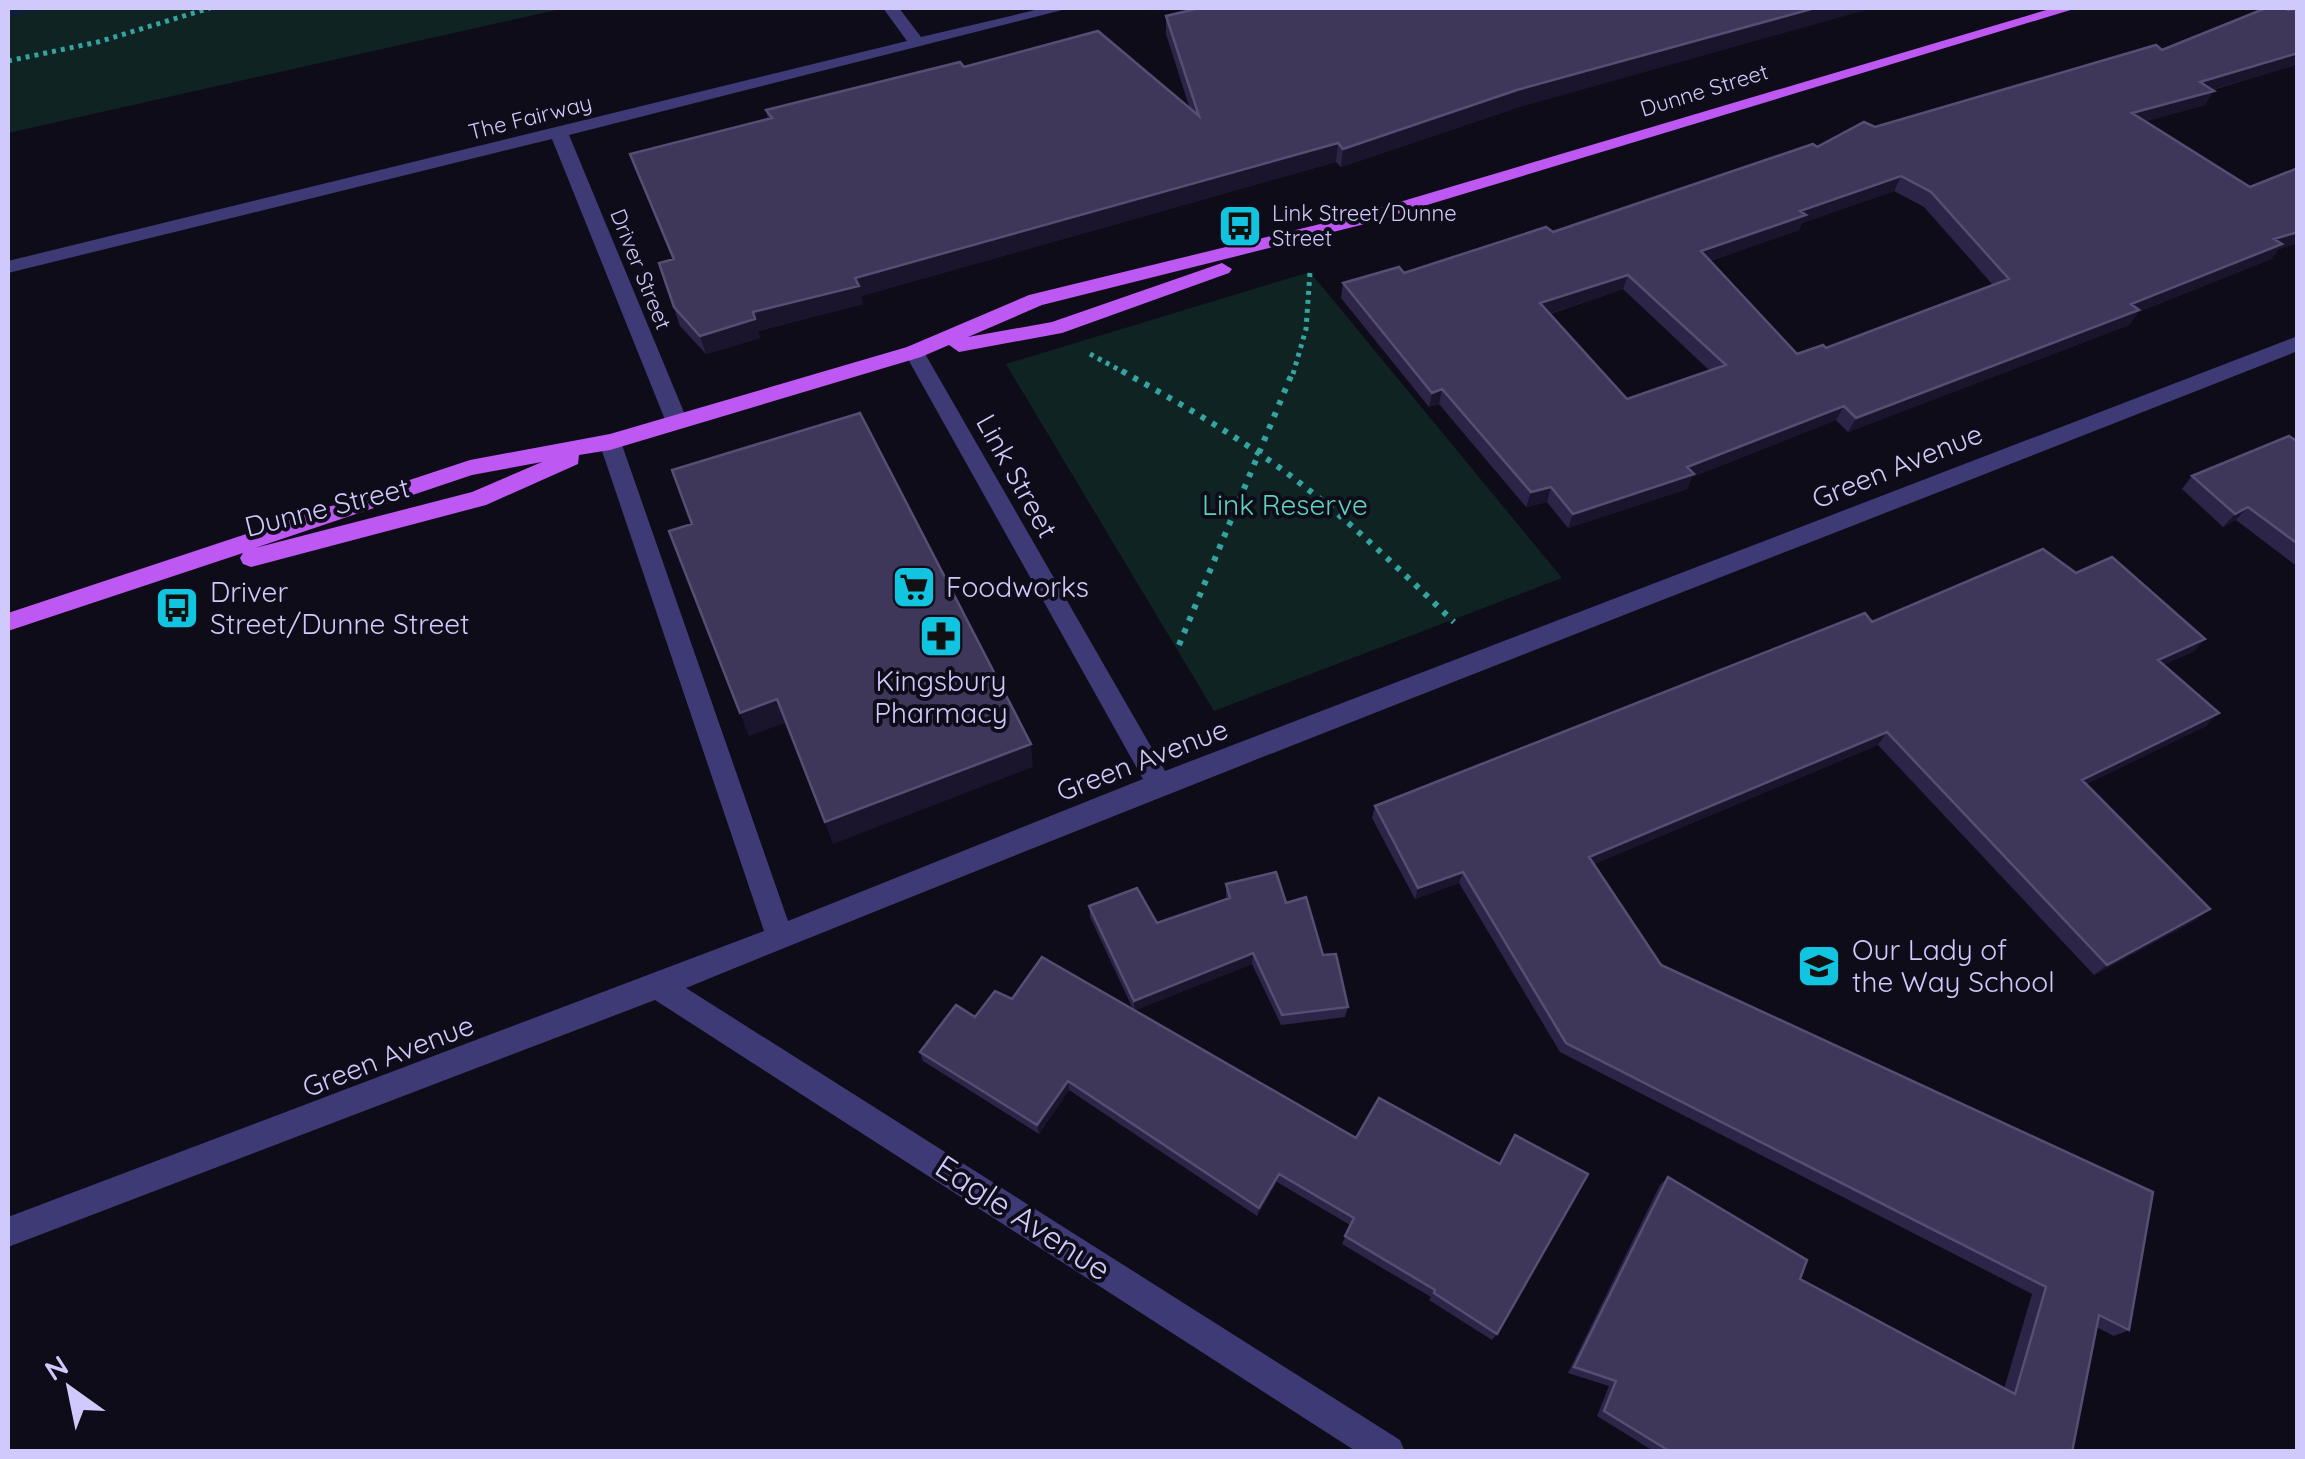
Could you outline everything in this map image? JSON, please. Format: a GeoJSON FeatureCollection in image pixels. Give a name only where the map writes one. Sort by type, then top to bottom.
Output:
{"type":"FeatureCollection","features":[{"type":"Feature","properties":{"kind":"main road","name":"Dunne Street"},"geometry":{"type":"LineString","coordinates":[[52,609],[470,468],[610,442],[914,352],[1036,300],[1354,221],[2069,8]]}},
{"type":"Feature","properties":{"kind":"main road","name":"Dunne Street"},"geometry":{"type":"LineString","coordinates":[[914,352],[1055,328],[1354,221]]}},
{"type":"Feature","properties":{"kind":"main road","name":"Dunne Street"},"geometry":{"type":"LineString","coordinates":[[8,622],[478,499],[610,442]]}},
{"type":"Feature","properties":{"kind":"street"},"geometry":{"type":"LineString","coordinates":[[891,8],[917,43]]}},
{"type":"Feature","properties":{"kind":"street","name":"The Fairway"},"geometry":{"type":"LineString","coordinates":[[8,268],[1062,8]]}},
{"type":"Feature","properties":{"kind":"street","name":"Driver Street"},"geometry":{"type":"LineString","coordinates":[[560,133],[677,422]]}},
{"type":"Feature","properties":{"kind":"street","name":"Green Avenue"},"geometry":{"type":"LineString","coordinates":[[8,1232],[658,986],[1159,784],[1483,662],[2298,343]]}},
{"type":"Feature","properties":{"kind":"street","name":"Link Street"},"geometry":{"type":"LineString","coordinates":[[914,352],[1159,784]]}},
{"type":"Feature","properties":{"kind":"street"},"geometry":{"type":"LineString","coordinates":[[610,442],[780,938]]}},
{"type":"Feature","properties":{"kind":"street","name":"Eagle Avenue"},"geometry":{"type":"LineString","coordinates":[[658,986],[1388,1452]]}},
{"type":"Feature","properties":{"kind":"path"},"geometry":{"type":"LineString","coordinates":[[8,61],[98,42],[210,8]]}},
{"type":"Feature","properties":{"kind":"path"},"geometry":{"type":"LineString","coordinates":[[1179,645],[1288,393],[1301,346],[1310,272]]}},
{"type":"Feature","properties":{"kind":"path"},"geometry":{"type":"LineString","coordinates":[[1088,353],[1157,390],[1303,485],[1371,542],[1454,622]]}},
{"type":"Feature","properties":{"kind":"green space"},"geometry":{"type":"Polygon","coordinates":[[[8,8],[565,8],[8,133],[8,8]]]}},
{"type":"Feature","properties":{"kind":"green space","name":"Link Reserve"},"geometry":{"type":"Polygon","coordinates":[[[1310,272],[1562,578],[1214,711],[1006,364],[1310,272]]]}},
{"type":"Feature","properties":{"kind":"building"},"geometry":{"type":"Polygon","coordinates":[[[1200,8],[1815,8],[1517,90],[1343,149],[1338,143],[855,278],[859,286],[753,312],[755,319],[700,336],[674,307],[659,263],[674,259],[630,154],[772,118],[766,110],[960,62],[964,67],[1098,31],[1199,116],[1166,16],[1200,8]]]}},
{"type":"Feature","properties":{"kind":"building"},"geometry":{"type":"Polygon","coordinates":[[[2266,8],[2298,8],[2298,53],[2200,82],[2214,91],[2132,113],[2250,187],[2298,168],[2298,232],[2274,239],[2282,244],[2131,304],[2139,310],[1856,418],[1844,406],[1687,467],[1694,474],[1573,514],[1551,487],[1531,492],[1442,389],[1432,393],[1343,283],[1399,267],[1404,273],[1546,227],[1553,232],[1813,144],[1817,147],[1864,122],[1875,127],[2156,45],[2162,50],[2266,8]],[[1901,176],[1800,211],[1806,215],[1701,251],[1797,354],[1823,345],[1826,348],[2009,279],[1931,192],[1901,176]],[[1628,275],[1540,303],[1627,399],[1726,365],[1628,275]]]}},
{"type":"Feature","properties":{"kind":"building"},"geometry":{"type":"Polygon","coordinates":[[[860,413],[1031,744],[825,822],[777,699],[740,713],[669,531],[692,524],[672,470],[860,413]]]}},
{"type":"Feature","properties":{"kind":"building"},"geometry":{"type":"Polygon","coordinates":[[[2289,436],[2298,442],[2298,544],[2248,507],[2235,514],[2192,476],[2289,436]]]}},
{"type":"Feature","properties":{"kind":"building"},"geometry":{"type":"Polygon","coordinates":[[[2043,549],[2076,573],[2112,557],[2205,639],[2158,660],[2219,713],[2082,780],[2210,909],[2107,965],[1887,732],[1589,857],[1661,965],[2153,1192],[2129,1330],[2099,1315],[2072,1452],[1671,1452],[1604,1411],[1616,1381],[1574,1367],[1668,1177],[1807,1260],[1800,1279],[2015,1394],[2046,1287],[1566,1043],[1463,872],[1418,888],[1375,806],[1865,613],[1872,622],[2043,549]]]}},
{"type":"Feature","properties":{"kind":"building"},"geometry":{"type":"Polygon","coordinates":[[[1276,872],[1286,903],[1306,897],[1323,955],[1336,954],[1348,1007],[1282,1015],[1253,953],[1134,1001],[1089,906],[1137,888],[1157,923],[1230,898],[1226,884],[1276,872]]]}},
{"type":"Feature","properties":{"kind":"building"},"geometry":{"type":"Polygon","coordinates":[[[1042,957],[1356,1138],[1379,1098],[1500,1164],[1515,1135],[1588,1174],[1497,1334],[1434,1293],[1435,1290],[1345,1236],[1354,1218],[1279,1174],[1259,1208],[1068,1081],[1037,1125],[920,1052],[956,1005],[975,1017],[995,991],[1012,999],[1042,957]]]}},
{"type":"Feature","properties":{"kind":"waterway"},"geometry":{"type":"LineString","coordinates":[[8,14],[41,8]]}},
{"type":"Feature","properties":{"kind":"place","name":"Link Street/Dunne Street"},"geometry":{"type":"Point","coordinates":[1240,226]}},
{"type":"Feature","properties":{"kind":"place","name":"Foodworks"},"geometry":{"type":"Point","coordinates":[914,587]}},
{"type":"Feature","properties":{"kind":"place","name":"Driver Street/Dunne Street"},"geometry":{"type":"Point","coordinates":[177,608]}},
{"type":"Feature","properties":{"kind":"place","name":"Kingsbury Pharmacy"},"geometry":{"type":"Point","coordinates":[941,636]}},
{"type":"Feature","properties":{"kind":"place","name":"Our Lady of the Way School"},"geometry":{"type":"Point","coordinates":[1819,966]}}]}
